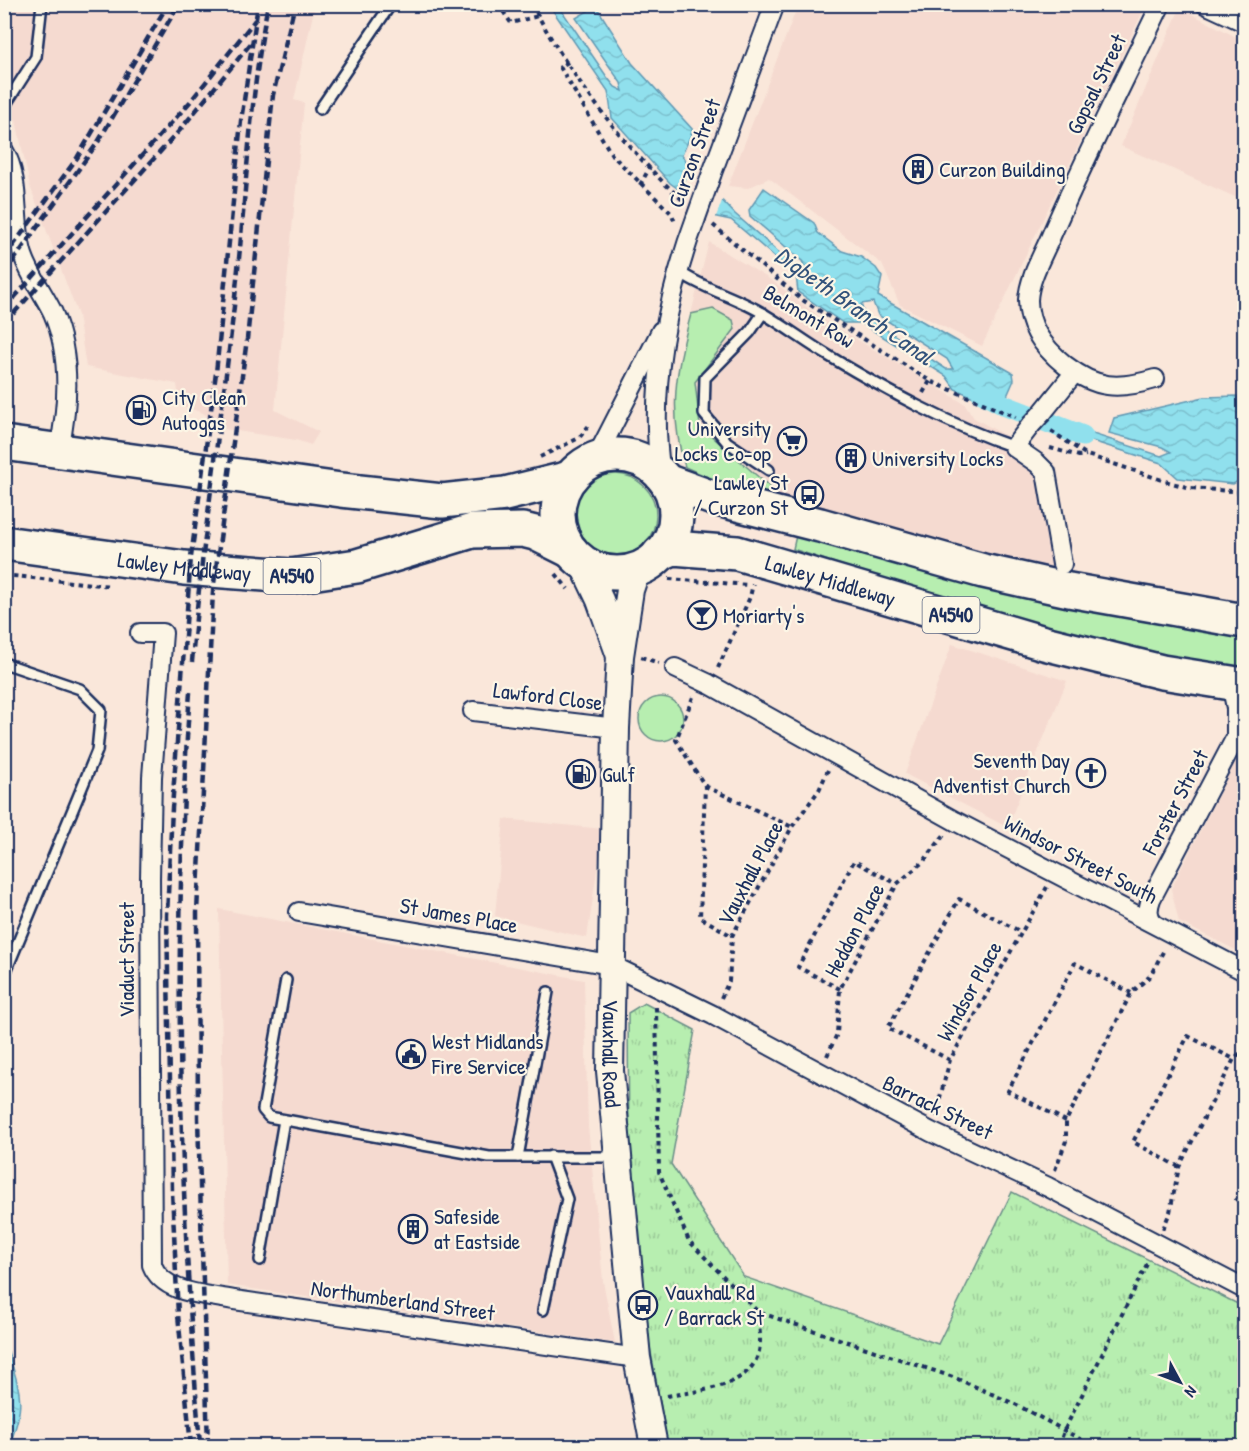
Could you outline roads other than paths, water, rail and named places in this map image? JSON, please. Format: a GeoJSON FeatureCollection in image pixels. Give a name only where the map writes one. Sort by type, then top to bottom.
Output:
{"type":"FeatureCollection","features":[{"type":"Feature","properties":{"kind":"highway"},"geometry":{"type":"LineString","coordinates":[[4,443],[341,490],[442,501],[505,494],[570,478]]}},
{"type":"Feature","properties":{"kind":"highway","name":"A4540"},"geometry":{"type":"LineString","coordinates":[[596,458],[610,455],[631,456],[650,465],[664,477],[710,498],[820,525],[983,572],[1069,590],[1245,621]]}},
{"type":"Feature","properties":{"kind":"highway"},"geometry":{"type":"LineString","coordinates":[[576,555],[563,537],[558,506],[570,478],[582,466],[596,458]]}},
{"type":"Feature","properties":{"kind":"highway"},"geometry":{"type":"LineString","coordinates":[[656,566],[671,538],[676,519],[675,499],[664,477]]}},
{"type":"Feature","properties":{"kind":"highway","name":"Lawley Middleway"},"geometry":{"type":"LineString","coordinates":[[4,543],[258,576],[324,573],[357,566],[472,531],[495,529],[535,533],[576,555]]}},
{"type":"Feature","properties":{"kind":"highway","name":"Lawley Middleway"},"geometry":{"type":"LineString","coordinates":[[656,566],[673,548],[737,553],[1044,643],[1162,672],[1238,684]]}},
{"type":"Feature","properties":{"kind":"highway","name":"A4540"},"geometry":{"type":"LineString","coordinates":[[576,555],[591,566],[612,573],[656,566]]}},
{"type":"Feature","properties":{"kind":"main road","name":"Vauxhall Road"},"geometry":{"type":"LineString","coordinates":[[576,555],[631,651]]}},
{"type":"Feature","properties":{"kind":"main road","name":"Vauxhall Road"},"geometry":{"type":"LineString","coordinates":[[654,1446],[637,1358],[616,1157],[610,1071],[616,728],[631,651],[630,590],[634,578],[656,566]]}},
{"type":"Feature","properties":{"kind":"street","name":"Curzon Street"},"geometry":{"type":"LineString","coordinates":[[664,477],[658,396],[665,321],[696,214],[775,4]]}},
{"type":"Feature","properties":{"kind":"street","name":"Gopsal Street"},"geometry":{"type":"LineString","coordinates":[[1076,372],[1054,355],[1042,341],[1034,327],[1028,298],[1033,279],[1065,203],[1161,4]]}},
{"type":"Feature","properties":{"kind":"street"},"geometry":{"type":"LineString","coordinates":[[1205,4],[1245,22]]}},
{"type":"Feature","properties":{"kind":"street"},"geometry":{"type":"LineString","coordinates":[[4,151],[8,157],[23,255],[54,315],[63,347],[66,382],[63,430],[59,450]]}},
{"type":"Feature","properties":{"kind":"street","name":"Curzon Street"},"geometry":{"type":"LineString","coordinates":[[596,458],[665,321]]}},
{"type":"Feature","properties":{"kind":"street"},"geometry":{"type":"LineString","coordinates":[[1062,564],[1046,472],[1014,447],[1076,372],[1099,385],[1142,383],[1155,379]]}},
{"type":"Feature","properties":{"kind":"street"},"geometry":{"type":"LineString","coordinates":[[4,559],[125,574],[184,568]]}},
{"type":"Feature","properties":{"kind":"street","name":"Viaduct Street"},"geometry":{"type":"LineString","coordinates":[[140,633],[163,633],[152,777],[150,1050],[152,1265],[164,1283]]}},
{"type":"Feature","properties":{"kind":"street","name":"Windsor Street South"},"geometry":{"type":"LineString","coordinates":[[675,668],[704,681],[955,820],[1245,971]]}},
{"type":"Feature","properties":{"kind":"street","name":"Forster Street"},"geometry":{"type":"LineString","coordinates":[[1153,923],[1149,918],[1148,907],[1240,731],[1236,708],[1238,684]]}},
{"type":"Feature","properties":{"kind":"street","name":"Lawford Close"},"geometry":{"type":"LineString","coordinates":[[473,711],[616,728]]}},
{"type":"Feature","properties":{"kind":"street","name":"St James Place"},"geometry":{"type":"LineString","coordinates":[[298,912],[611,965]]}},
{"type":"Feature","properties":{"kind":"street","name":"Barrack Street"},"geometry":{"type":"LineString","coordinates":[[611,965],[712,1015],[818,1074],[931,1132],[1048,1187],[1245,1289]]}},
{"type":"Feature","properties":{"kind":"street","name":"Northumberland Street"},"geometry":{"type":"LineString","coordinates":[[164,1283],[234,1300],[637,1358]]}},
{"type":"Feature","properties":{"kind":"lane"},"geometry":{"type":"LineString","coordinates":[[4,107],[36,57],[42,4]]}},
{"type":"Feature","properties":{"kind":"lane"},"geometry":{"type":"LineString","coordinates":[[320,109],[391,4]]}},
{"type":"Feature","properties":{"kind":"lane","name":"Belmont Row"},"geometry":{"type":"LineString","coordinates":[[678,271],[693,281],[763,313],[831,357],[916,405],[983,437],[1014,447]]}},
{"type":"Feature","properties":{"kind":"lane"},"geometry":{"type":"LineString","coordinates":[[763,313],[750,332],[705,378],[704,414],[727,442],[769,470]]}},
{"type":"Feature","properties":{"kind":"lane"},"geometry":{"type":"LineString","coordinates":[[4,663],[80,689],[101,710],[97,751],[4,976]]}},
{"type":"Feature","properties":{"kind":"lane"},"geometry":{"type":"LineString","coordinates":[[286,980],[263,1110],[269,1117],[489,1157],[616,1157]]}},
{"type":"Feature","properties":{"kind":"lane"},"geometry":{"type":"LineString","coordinates":[[518,1157],[548,992]]}},
{"type":"Feature","properties":{"kind":"lane"},"geometry":{"type":"LineString","coordinates":[[260,1260],[284,1120]]}},
{"type":"Feature","properties":{"kind":"lane"},"geometry":{"type":"LineString","coordinates":[[543,1310],[567,1199],[551,1156]]}},
{"type":"Feature","properties":{"kind":"water"},"geometry":{"type":"Polygon","coordinates":[[[549,5],[558,5],[607,77],[615,87],[623,91],[621,83],[576,18],[596,6],[632,63],[693,130],[682,155],[687,164],[735,214],[799,270],[806,270],[802,261],[750,216],[749,210],[764,188],[814,223],[818,233],[842,251],[861,257],[876,268],[882,277],[878,296],[1013,373],[1014,380],[1007,396],[1010,403],[1001,409],[955,389],[946,376],[861,323],[843,323],[798,292],[796,275],[731,220],[717,217],[670,183],[612,118],[608,91],[549,5]],[[873,302],[861,304],[865,316],[946,369],[953,369],[947,359],[878,315],[873,302]]]}},
{"type":"Feature","properties":{"kind":"water"},"geometry":{"type":"Polygon","coordinates":[[[1237,396],[1244,478],[1233,484],[1178,478],[1161,463],[1054,429],[1062,424],[1161,456],[1171,452],[1162,447],[1109,433],[1114,418],[1204,397],[1237,396]]]}},
{"type":"Feature","properties":{"kind":"water"},"geometry":{"type":"Polygon","coordinates":[[[8,1352],[19,1389],[20,1409],[9,1446],[5,1446],[5,1418],[9,1389],[4,1355],[8,1352]]]}},
{"type":"Feature","properties":{"kind":"waterway","name":"Digbeth Branch Canal"},"geometry":{"type":"LineString","coordinates":[[982,393],[1006,406],[1083,436]]}},
{"type":"Feature","properties":{"kind":"railway"},"geometry":{"type":"LineString","coordinates":[[4,258],[77,158],[168,4]]}},
{"type":"Feature","properties":{"kind":"railway"},"geometry":{"type":"LineString","coordinates":[[4,274],[98,142],[179,4]]}},
{"type":"Feature","properties":{"kind":"railway"},"geometry":{"type":"LineString","coordinates":[[191,1446],[178,1315],[172,1191],[167,916],[172,808],[191,557],[216,373],[241,121],[258,4]]}},
{"type":"Feature","properties":{"kind":"railway"},"geometry":{"type":"LineString","coordinates":[[192,662],[235,297],[256,77],[268,4]]}},
{"type":"Feature","properties":{"kind":"railway"},"geometry":{"type":"LineString","coordinates":[[208,1446],[198,1118],[197,912],[213,591],[247,339],[273,95],[295,4]]}},
{"type":"Feature","properties":{"kind":"railway"},"geometry":{"type":"LineString","coordinates":[[4,309],[190,102],[255,20]]}},
{"type":"Feature","properties":{"kind":"railway"},"geometry":{"type":"LineString","coordinates":[[4,324],[180,130],[252,42]]}},
{"type":"Feature","properties":{"kind":"railway"},"geometry":{"type":"LineString","coordinates":[[190,692],[181,880],[180,1068],[187,1255],[200,1444]]}},
{"type":"Feature","properties":{"kind":"place","name":"Curzon Building"},"geometry":{"type":"Point","coordinates":[918,169]}},
{"type":"Feature","properties":{"kind":"place","name":"City Clean Autogas"},"geometry":{"type":"Point","coordinates":[141,410]}},
{"type":"Feature","properties":{"kind":"place","name":"University Locks Co-op"},"geometry":{"type":"Point","coordinates":[792,441]}},
{"type":"Feature","properties":{"kind":"place","name":"University Locks"},"geometry":{"type":"Point","coordinates":[851,458]}},
{"type":"Feature","properties":{"kind":"place","name":"Lawley St / Curzon St"},"geometry":{"type":"Point","coordinates":[809,495]}},
{"type":"Feature","properties":{"kind":"place","name":"Moriarty's"},"geometry":{"type":"Point","coordinates":[702,615]}},
{"type":"Feature","properties":{"kind":"place","name":"Seventh Day Adventist Church"},"geometry":{"type":"Point","coordinates":[1091,773]}},
{"type":"Feature","properties":{"kind":"place","name":"Gulf"},"geometry":{"type":"Point","coordinates":[581,774]}},
{"type":"Feature","properties":{"kind":"place","name":"West Midlands Fire Service"},"geometry":{"type":"Point","coordinates":[411,1054]}},
{"type":"Feature","properties":{"kind":"place","name":"Safeside at Eastside"},"geometry":{"type":"Point","coordinates":[413,1229]}},
{"type":"Feature","properties":{"kind":"place","name":"Vauxhall Rd / Barrack St"},"geometry":{"type":"Point","coordinates":[643,1305]}}]}
